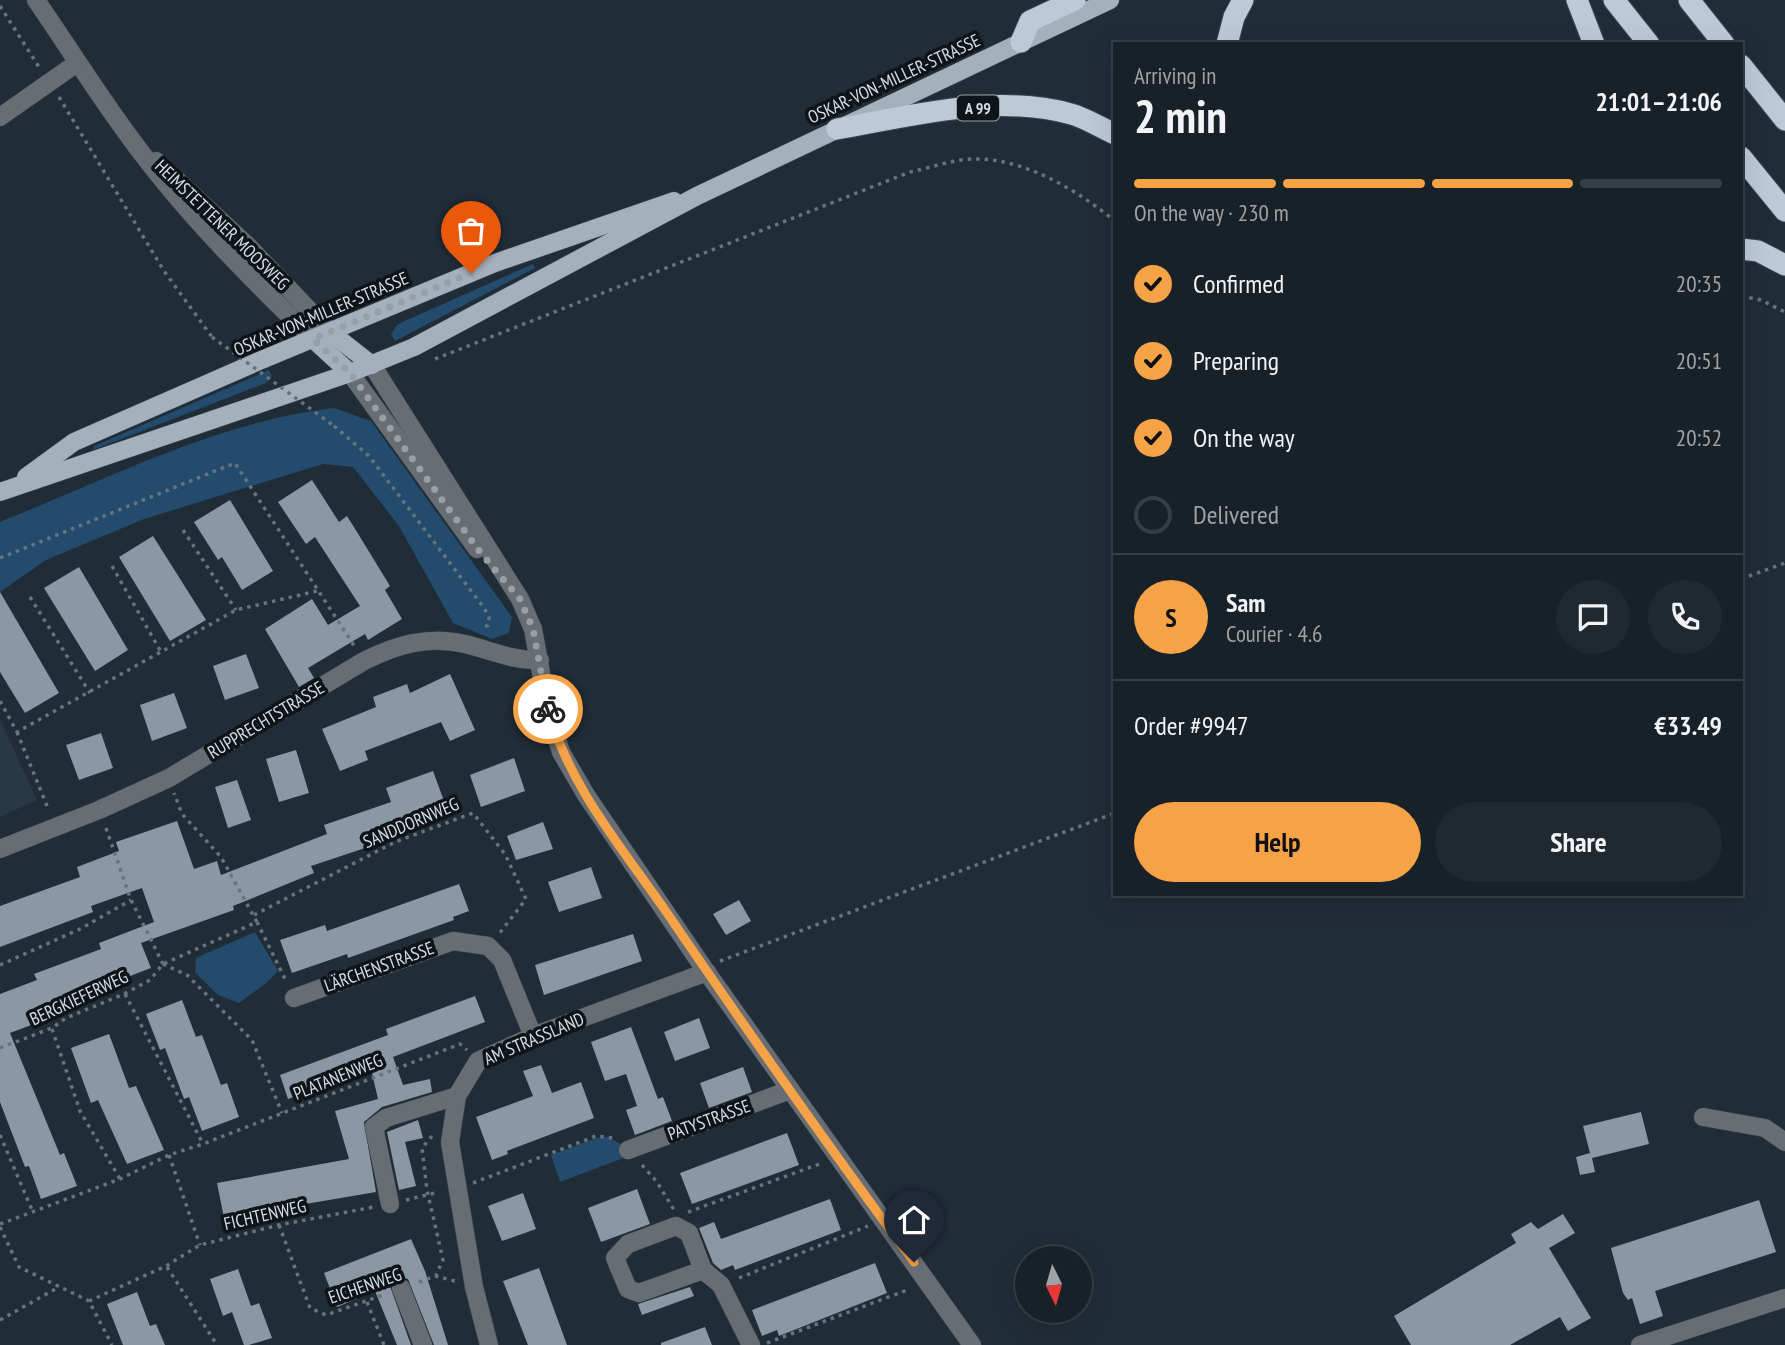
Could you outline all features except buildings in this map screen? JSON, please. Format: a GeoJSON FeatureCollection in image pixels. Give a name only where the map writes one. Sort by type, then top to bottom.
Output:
{"type":"FeatureCollection","features":[{"type":"Feature","properties":{"kind":"highway"},"geometry":{"type":"LineString","coordinates":[[1021,42],[1030,21],[1075,0]]}},
{"type":"Feature","properties":{"kind":"highway"},"geometry":{"type":"LineString","coordinates":[[1228,42],[1234,17],[1243,0]]}},
{"type":"Feature","properties":{"kind":"highway"},"geometry":{"type":"LineString","coordinates":[[1577,0],[1593,42]]}},
{"type":"Feature","properties":{"kind":"highway"},"geometry":{"type":"LineString","coordinates":[[1614,0],[1648,42]]}},
{"type":"Feature","properties":{"kind":"highway"},"geometry":{"type":"LineString","coordinates":[[1689,0],[1722,42]]}},
{"type":"Feature","properties":{"kind":"highway"},"geometry":{"type":"LineString","coordinates":[[1743,68],[1785,120]]}},
{"type":"Feature","properties":{"kind":"highway","name":"A 99"},"geometry":{"type":"LineString","coordinates":[[837,129],[925,113],[1013,105],[1072,114],[1113,133]]}},
{"type":"Feature","properties":{"kind":"highway"},"geometry":{"type":"LineString","coordinates":[[1743,159],[1785,211]]}},
{"type":"Feature","properties":{"kind":"highway"},"geometry":{"type":"LineString","coordinates":[[1743,249],[1758,251],[1785,265]]}},
{"type":"Feature","properties":{"kind":"main road","name":"OSKAR-VON-MILLER-STRASSE"},"geometry":{"type":"LineString","coordinates":[[7,489],[372,365],[574,264],[697,196],[1110,0]]}},
{"type":"Feature","properties":{"kind":"main road","name":"OSKAR-VON-MILLER-STRASSE"},"geometry":{"type":"LineString","coordinates":[[7,489],[74,442],[313,339],[495,262],[654,206],[697,196]]}},
{"type":"Feature","properties":{"kind":"main road"},"geometry":{"type":"LineString","coordinates":[[330,332],[372,365]]}},
{"type":"Feature","properties":{"kind":"main road"},"geometry":{"type":"LineString","coordinates":[[313,339],[350,373]]}},
{"type":"Feature","properties":{"kind":"street","name":"HEIMSTETTENER MOOSWEG"},"geometry":{"type":"LineString","coordinates":[[36,0],[125,132],[142,150],[161,178],[244,271],[313,339]]}},
{"type":"Feature","properties":{"kind":"street"},"geometry":{"type":"LineString","coordinates":[[0,117],[77,62]]}},
{"type":"Feature","properties":{"kind":"street","name":"HEIMSTETTENER MOOSWEG"},"geometry":{"type":"LineString","coordinates":[[142,150],[169,170],[330,332]]}},
{"type":"Feature","properties":{"kind":"street"},"geometry":{"type":"LineString","coordinates":[[372,365],[520,599],[533,629],[548,711],[561,752],[705,970],[972,1345]]}},
{"type":"Feature","properties":{"kind":"street"},"geometry":{"type":"LineString","coordinates":[[350,373],[480,552],[520,599]]}},
{"type":"Feature","properties":{"kind":"street","name":"RUPPRECHTSTRASSE"},"geometry":{"type":"LineString","coordinates":[[0,849],[100,810],[169,778],[364,661],[397,645],[463,643],[522,661],[540,660]]}},
{"type":"Feature","properties":{"kind":"street","name":"LÄRCHENSTRASSE"},"geometry":{"type":"LineString","coordinates":[[294,998],[453,941],[488,946]]}},
{"type":"Feature","properties":{"kind":"street"},"geometry":{"type":"LineString","coordinates":[[488,946],[502,960],[533,1036]]}},
{"type":"Feature","properties":{"kind":"street","name":"AM STRASSLAND"},"geometry":{"type":"LineString","coordinates":[[489,1345],[474,1287],[457,1188],[450,1142],[449,1098],[478,1061],[533,1036],[705,970]]}},
{"type":"Feature","properties":{"kind":"street","name":"PATYSTRASSE"},"geometry":{"type":"LineString","coordinates":[[628,1150],[790,1090]]}},
{"type":"Feature","properties":{"kind":"street"},"geometry":{"type":"LineString","coordinates":[[390,1204],[373,1127],[386,1118],[449,1098]]}},
{"type":"Feature","properties":{"kind":"street"},"geometry":{"type":"LineString","coordinates":[[1703,1117],[1765,1128],[1785,1142]]}},
{"type":"Feature","properties":{"kind":"street"},"geometry":{"type":"LineString","coordinates":[[703,1270],[639,1293],[628,1289],[615,1258],[628,1244],[676,1226],[688,1233],[703,1270],[721,1285],[751,1345]]}},
{"type":"Feature","properties":{"kind":"street"},"geometry":{"type":"LineString","coordinates":[[401,1288],[423,1345]]}},
{"type":"Feature","properties":{"kind":"street"},"geometry":{"type":"LineString","coordinates":[[1640,1345],[1785,1298]]}},
{"type":"Feature","properties":{"kind":"path"},"geometry":{"type":"LineString","coordinates":[[0,6],[80,128],[164,271],[212,337],[334,426],[369,456],[489,617],[488,625],[484,628],[464,632],[445,642]]}},
{"type":"Feature","properties":{"kind":"path"},"geometry":{"type":"LineString","coordinates":[[430,361],[910,172],[974,159],[1026,167],[1113,219]]}},
{"type":"Feature","properties":{"kind":"path"},"geometry":{"type":"LineString","coordinates":[[1743,296],[1761,300],[1785,312]]}},
{"type":"Feature","properties":{"kind":"path"},"geometry":{"type":"LineString","coordinates":[[0,558],[235,463],[364,661]]}},
{"type":"Feature","properties":{"kind":"path"},"geometry":{"type":"LineString","coordinates":[[183,530],[236,611]]}},
{"type":"Feature","properties":{"kind":"path"},"geometry":{"type":"LineString","coordinates":[[1743,578],[1785,563]]}},
{"type":"Feature","properties":{"kind":"path"},"geometry":{"type":"LineString","coordinates":[[112,566],[161,652]]}},
{"type":"Feature","properties":{"kind":"path"},"geometry":{"type":"LineString","coordinates":[[17,732],[236,611],[318,591]]}},
{"type":"Feature","properties":{"kind":"path"},"geometry":{"type":"LineString","coordinates":[[30,597],[90,693]]}},
{"type":"Feature","properties":{"kind":"path"},"geometry":{"type":"LineString","coordinates":[[0,701],[17,732],[55,827]]}},
{"type":"Feature","properties":{"kind":"path"},"geometry":{"type":"LineString","coordinates":[[169,778],[182,814],[221,857],[254,915],[294,998]]}},
{"type":"Feature","properties":{"kind":"path"},"geometry":{"type":"LineString","coordinates":[[100,810],[131,900],[163,964],[187,975],[252,1040],[282,1114]]}},
{"type":"Feature","properties":{"kind":"path","name":"SANDDORNWEG"},"geometry":{"type":"LineString","coordinates":[[254,915],[395,842],[473,813],[505,854],[526,899],[488,946]]}},
{"type":"Feature","properties":{"kind":"path"},"geometry":{"type":"LineString","coordinates":[[705,970],[1113,814]]}},
{"type":"Feature","properties":{"kind":"path"},"geometry":{"type":"LineString","coordinates":[[0,964],[80,929],[131,900]]}},
{"type":"Feature","properties":{"kind":"path","name":"BERGKIEFERWEG"},"geometry":{"type":"LineString","coordinates":[[0,1048],[52,1028],[66,1018],[124,993],[150,980],[163,964],[257,922]]}},
{"type":"Feature","properties":{"kind":"path"},"geometry":{"type":"LineString","coordinates":[[124,993],[203,1144]]}},
{"type":"Feature","properties":{"kind":"path"},"geometry":{"type":"LineString","coordinates":[[52,1028],[80,1111],[120,1179]]}},
{"type":"Feature","properties":{"kind":"path","name":"PLATANENWEG"},"geometry":{"type":"LineString","coordinates":[[0,1226],[32,1210],[120,1179],[169,1154],[203,1144],[460,1044],[478,1061]]}},
{"type":"Feature","properties":{"kind":"path"},"geometry":{"type":"LineString","coordinates":[[449,1098],[436,1131],[422,1148],[428,1195],[443,1260],[435,1276],[474,1287]]}},
{"type":"Feature","properties":{"kind":"path"},"geometry":{"type":"LineString","coordinates":[[0,1135],[32,1210]]}},
{"type":"Feature","properties":{"kind":"path","name":"FICHTENWEG"},"geometry":{"type":"LineString","coordinates":[[89,1301],[166,1266],[200,1245],[279,1225],[457,1188],[596,1136],[608,1135],[628,1150]]}},
{"type":"Feature","properties":{"kind":"path"},"geometry":{"type":"LineString","coordinates":[[628,1150],[657,1181],[677,1216],[838,1157]]}},
{"type":"Feature","properties":{"kind":"path"},"geometry":{"type":"LineString","coordinates":[[169,1154],[200,1245]]}},
{"type":"Feature","properties":{"kind":"path"},"geometry":{"type":"LineString","coordinates":[[721,1285],[883,1220]]}},
{"type":"Feature","properties":{"kind":"path","name":"EICHENWEG"},"geometry":{"type":"LineString","coordinates":[[279,1225],[310,1308],[326,1315],[435,1276]]}},
{"type":"Feature","properties":{"kind":"path"},"geometry":{"type":"LineString","coordinates":[[0,1226],[19,1267],[89,1301],[111,1345]]}},
{"type":"Feature","properties":{"kind":"path"},"geometry":{"type":"LineString","coordinates":[[166,1266],[217,1345]]}},
{"type":"Feature","properties":{"kind":"path"},"geometry":{"type":"LineString","coordinates":[[762,1345],[929,1282]]}},
{"type":"Feature","properties":{"kind":"path"},"geometry":{"type":"LineString","coordinates":[[0,1320],[60,1287]]}},
{"type":"Feature","properties":{"kind":"path"},"geometry":{"type":"LineString","coordinates":[[367,1302],[384,1345]]}},
{"type":"Feature","properties":{"kind":"shaded area"},"geometry":{"type":"Polygon","coordinates":[[[533,264],[535,268],[395,341],[391,334],[398,324],[533,264]]]}},
{"type":"Feature","properties":{"kind":"shaded area"},"geometry":{"type":"Polygon","coordinates":[[[269,370],[272,376],[266,383],[93,450],[94,446],[269,370]]]}},
{"type":"Feature","properties":{"kind":"shaded area"},"geometry":{"type":"Polygon","coordinates":[[[334,408],[371,421],[512,617],[509,633],[492,639],[453,623],[399,526],[353,467],[323,464],[144,519],[46,560],[0,592],[0,522],[206,438],[248,425],[334,408]]]}},
{"type":"Feature","properties":{"kind":"shaded area"},"geometry":{"type":"Polygon","coordinates":[[[0,719],[37,800],[0,817],[0,719]]]}},
{"type":"Feature","properties":{"kind":"shaded area"},"geometry":{"type":"Polygon","coordinates":[[[255,932],[278,971],[239,1003],[218,995],[195,972],[196,958],[255,932]]]}},
{"type":"Feature","properties":{"kind":"shaded area"},"geometry":{"type":"Polygon","coordinates":[[[608,1137],[619,1143],[629,1156],[560,1182],[551,1155],[596,1138],[608,1137]]]}},
{"type":"Feature","properties":{"kind":"way so far"},"geometry":{"type":"LineString","coordinates":[[471,273],[313,339],[350,373],[480,552],[520,599],[533,629],[548,709]]}},
{"type":"Feature","properties":{"kind":"route"},"geometry":{"type":"LineString","coordinates":[[548,709],[561,752],[586,795],[703,967],[914,1262]]}}]}
